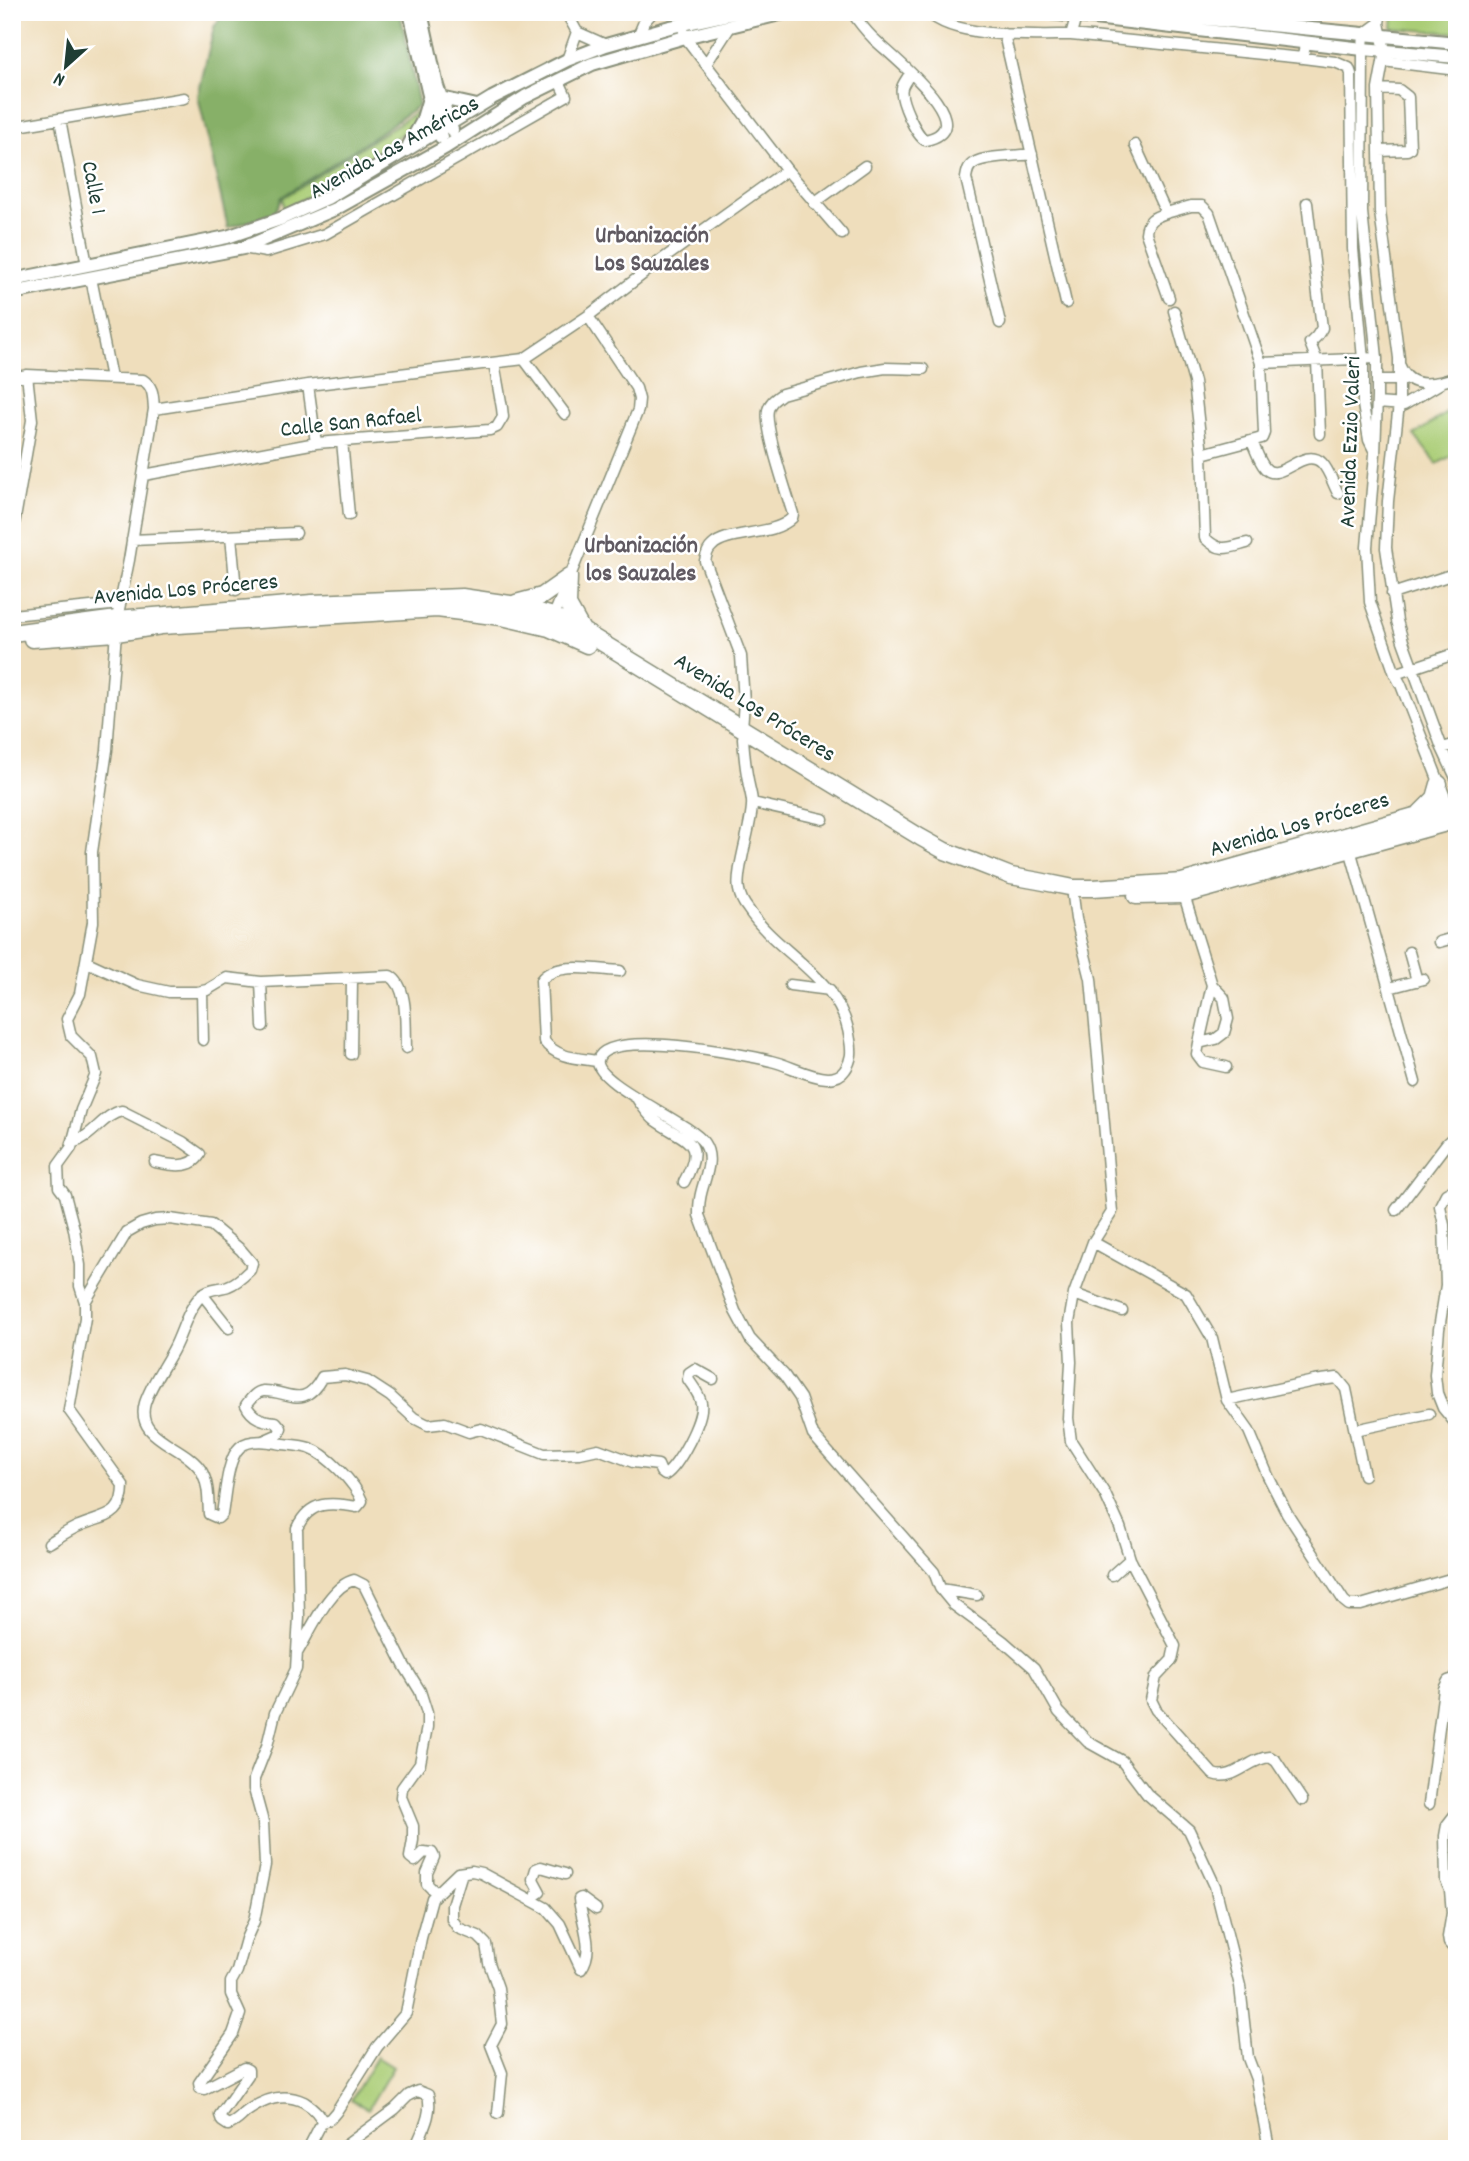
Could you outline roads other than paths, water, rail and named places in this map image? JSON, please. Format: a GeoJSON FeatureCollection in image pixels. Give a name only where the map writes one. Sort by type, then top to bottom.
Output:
{"type":"FeatureCollection","features":[{"type":"Feature","properties":{"kind":"highway"},"geometry":{"type":"LineString","coordinates":[[510,604],[542,596],[569,577]]}},
{"type":"Feature","properties":{"kind":"highway"},"geometry":{"type":"LineString","coordinates":[[569,577],[568,605],[583,631]]}},
{"type":"Feature","properties":{"kind":"highway","name":"Avenida Los Próceres"},"geometry":{"type":"LineString","coordinates":[[12,633],[117,619],[312,603],[462,597],[510,604],[551,622],[583,631],[860,812],[912,843],[979,875],[1014,886],[1073,896],[1184,895],[1350,849],[1455,814]]}},
{"type":"Feature","properties":{"kind":"highway","name":"Avenida Los Próceres"},"geometry":{"type":"LineString","coordinates":[[12,643],[117,619],[161,626],[437,609],[551,622],[946,851],[1012,876],[1074,888],[1118,888],[1182,882],[1417,816],[1455,814]]}},
{"type":"Feature","properties":{"kind":"highway"},"geometry":{"type":"LineString","coordinates":[[1417,816],[1432,803],[1439,784]]}},
{"type":"Feature","properties":{"kind":"street"},"geometry":{"type":"LineString","coordinates":[[410,12],[443,126],[451,143]]}},
{"type":"Feature","properties":{"kind":"street"},"geometry":{"type":"LineString","coordinates":[[408,146],[434,93],[421,12]]}},
{"type":"Feature","properties":{"kind":"street"},"geometry":{"type":"LineString","coordinates":[[566,12],[577,32],[606,45]]}},
{"type":"Feature","properties":{"kind":"street"},"geometry":{"type":"LineString","coordinates":[[638,36],[644,22],[653,12]]}},
{"type":"Feature","properties":{"kind":"street","name":"Avenida Las Américas"},"geometry":{"type":"LineString","coordinates":[[12,293],[243,248],[331,210],[451,143],[524,97],[592,64],[738,12]]}},
{"type":"Feature","properties":{"kind":"street","name":"Avenida Las Américas"},"geometry":{"type":"LineString","coordinates":[[12,280],[227,237],[280,219],[327,198],[477,106],[567,60],[638,36],[730,27],[788,12]]}},
{"type":"Feature","properties":{"kind":"street"},"geometry":{"type":"LineString","coordinates":[[852,12],[873,38],[928,90],[941,106],[945,125],[942,131],[931,139],[925,140],[918,135],[903,99],[902,88],[910,73]]}},
{"type":"Feature","properties":{"kind":"street"},"geometry":{"type":"LineString","coordinates":[[928,12],[943,24],[1004,34],[1071,36],[1303,58],[1335,62],[1349,68],[1353,249],[1363,359],[1363,405],[1369,440],[1376,454]]}},
{"type":"Feature","properties":{"kind":"street"},"geometry":{"type":"LineString","coordinates":[[1042,12],[1076,17],[1132,17],[1364,34],[1383,50],[1457,70]]}},
{"type":"Feature","properties":{"kind":"street"},"geometry":{"type":"LineString","coordinates":[[1071,36],[1076,17]]}},
{"type":"Feature","properties":{"kind":"street"},"geometry":{"type":"LineString","coordinates":[[1127,41],[1132,17]]}},
{"type":"Feature","properties":{"kind":"street"},"geometry":{"type":"LineString","coordinates":[[1132,17],[1305,43],[1457,57]]}},
{"type":"Feature","properties":{"kind":"street"},"geometry":{"type":"LineString","coordinates":[[1364,34],[1380,18]]}},
{"type":"Feature","properties":{"kind":"street"},"geometry":{"type":"LineString","coordinates":[[1380,18],[1383,50]]}},
{"type":"Feature","properties":{"kind":"street"},"geometry":{"type":"LineString","coordinates":[[706,64],[730,27]]}},
{"type":"Feature","properties":{"kind":"street"},"geometry":{"type":"LineString","coordinates":[[683,31],[787,170],[842,234]]}},
{"type":"Feature","properties":{"kind":"street"},"geometry":{"type":"LineString","coordinates":[[567,60],[577,32]]}},
{"type":"Feature","properties":{"kind":"street"},"geometry":{"type":"LineString","coordinates":[[1004,34],[1066,303]]}},
{"type":"Feature","properties":{"kind":"street","name":"Avenida Ezzio Valeri"},"geometry":{"type":"LineString","coordinates":[[1364,34],[1362,212],[1377,358],[1376,454],[1367,547],[1370,603],[1439,784],[1455,814]]}},
{"type":"Feature","properties":{"kind":"street"},"geometry":{"type":"LineString","coordinates":[[1303,58],[1305,43]]}},
{"type":"Feature","properties":{"kind":"street"},"geometry":{"type":"LineString","coordinates":[[1383,50],[1457,43]]}},
{"type":"Feature","properties":{"kind":"street","name":"Avenida Ezzio Valeri"},"geometry":{"type":"LineString","coordinates":[[1383,50],[1378,89],[1380,212],[1399,358],[1399,404],[1388,501],[1386,548],[1396,621],[1412,670],[1457,780]]}},
{"type":"Feature","properties":{"kind":"street"},"geometry":{"type":"LineString","coordinates":[[243,248],[266,252],[325,234],[566,96],[559,81]]}},
{"type":"Feature","properties":{"kind":"street"},"geometry":{"type":"LineString","coordinates":[[1378,89],[1399,90],[1408,96],[1410,148],[1380,150]]}},
{"type":"Feature","properties":{"kind":"street"},"geometry":{"type":"LineString","coordinates":[[434,93],[477,106]]}},
{"type":"Feature","properties":{"kind":"street"},"geometry":{"type":"LineString","coordinates":[[12,127],[184,98]]}},
{"type":"Feature","properties":{"kind":"street"},"geometry":{"type":"LineString","coordinates":[[501,113],[510,128]]}},
{"type":"Feature","properties":{"kind":"street","name":"Calle 1"},"geometry":{"type":"LineString","coordinates":[[60,119],[87,265]]}},
{"type":"Feature","properties":{"kind":"street"},"geometry":{"type":"LineString","coordinates":[[1135,145],[1166,213]]}},
{"type":"Feature","properties":{"kind":"street"},"geometry":{"type":"LineString","coordinates":[[1000,323],[965,178],[969,167],[978,161],[1032,154]]}},
{"type":"Feature","properties":{"kind":"street"},"geometry":{"type":"LineString","coordinates":[[814,203],[865,166]]}},
{"type":"Feature","properties":{"kind":"street"},"geometry":{"type":"LineString","coordinates":[[154,409],[308,385],[524,359],[588,316],[787,170]]}},
{"type":"Feature","properties":{"kind":"street"},"geometry":{"type":"LineString","coordinates":[[1307,203],[1322,328],[1310,343],[1317,360],[1320,434]]}},
{"type":"Feature","properties":{"kind":"street"},"geometry":{"type":"LineString","coordinates":[[1169,298],[1146,233],[1147,225],[1153,218],[1166,213],[1202,206],[1209,213],[1261,363],[1264,433],[1262,438],[1252,442],[1202,454]]}},
{"type":"Feature","properties":{"kind":"street"},"geometry":{"type":"LineString","coordinates":[[331,210],[338,226]]}},
{"type":"Feature","properties":{"kind":"street"},"geometry":{"type":"LineString","coordinates":[[1353,249],[1364,247]]}},
{"type":"Feature","properties":{"kind":"street"},"geometry":{"type":"LineString","coordinates":[[91,278],[111,378]]}},
{"type":"Feature","properties":{"kind":"street"},"geometry":{"type":"LineString","coordinates":[[1174,311],[1194,382],[1202,454],[1205,538],[1214,547],[1224,549],[1247,543]]}},
{"type":"Feature","properties":{"kind":"street"},"geometry":{"type":"LineString","coordinates":[[551,622],[638,410],[636,388],[588,316]]}},
{"type":"Feature","properties":{"kind":"street"},"geometry":{"type":"LineString","coordinates":[[1261,363],[1377,358]]}},
{"type":"Feature","properties":{"kind":"street"},"geometry":{"type":"LineString","coordinates":[[1399,358],[1400,369],[1412,381]]}},
{"type":"Feature","properties":{"kind":"street"},"geometry":{"type":"LineString","coordinates":[[524,359],[565,414]]}},
{"type":"Feature","properties":{"kind":"street","name":"Calle San Rafael"},"geometry":{"type":"LineString","coordinates":[[144,475],[316,443],[490,430],[497,427],[502,417],[494,363]]}},
{"type":"Feature","properties":{"kind":"street"},"geometry":{"type":"LineString","coordinates":[[923,369],[885,368],[782,394],[773,400],[768,407],[767,417],[793,514],[791,521],[718,541],[709,549],[705,561],[741,656],[744,702],[742,733],[752,803],[738,890],[746,907],[758,922],[831,990],[849,1034],[852,1054],[846,1069],[839,1076],[827,1078],[773,1061],[699,1047],[640,1044],[608,1049],[600,1055],[598,1067],[605,1076],[683,1125],[704,1143],[709,1157],[706,1182],[699,1198],[699,1215],[735,1311],[750,1339],[784,1375],[800,1398],[813,1435],[923,1558],[934,1572],[940,1588],[954,1605],[1034,1668],[1059,1712],[1088,1742],[1122,1760],[1147,1794],[1189,1830],[1215,1886],[1240,1986],[1248,2058],[1256,2079],[1269,2149]]}},
{"type":"Feature","properties":{"kind":"street"},"geometry":{"type":"LineString","coordinates":[[12,536],[32,420],[27,375]]}},
{"type":"Feature","properties":{"kind":"street"},"geometry":{"type":"LineString","coordinates":[[12,377],[27,375],[143,380],[153,392],[154,409],[117,619],[107,750],[92,852],[93,922],[80,994],[67,1019],[71,1036],[92,1057],[96,1074],[81,1110],[69,1151],[60,1160],[58,1176],[59,1187],[65,1195],[74,1229],[80,1265],[80,1286],[85,1302],[85,1318],[69,1410],[123,1485],[123,1498],[119,1508],[112,1514],[78,1526],[50,1543]]}},
{"type":"Feature","properties":{"kind":"street"},"geometry":{"type":"LineString","coordinates":[[1377,403],[1412,402],[1443,382],[1457,377]]}},
{"type":"Feature","properties":{"kind":"street"},"geometry":{"type":"LineString","coordinates":[[1377,380],[1425,384],[1443,382]]}},
{"type":"Feature","properties":{"kind":"street"},"geometry":{"type":"LineString","coordinates":[[308,385],[316,443]]}},
{"type":"Feature","properties":{"kind":"street"},"geometry":{"type":"LineString","coordinates":[[342,441],[349,515]]}},
{"type":"Feature","properties":{"kind":"street"},"geometry":{"type":"LineString","coordinates":[[1252,442],[1265,468],[1270,472],[1278,472],[1308,458],[1316,458],[1324,465],[1338,493]]}},
{"type":"Feature","properties":{"kind":"street"},"geometry":{"type":"LineString","coordinates":[[132,540],[296,533]]}},
{"type":"Feature","properties":{"kind":"street"},"geometry":{"type":"LineString","coordinates":[[231,536],[236,590]]}},
{"type":"Feature","properties":{"kind":"street"},"geometry":{"type":"LineString","coordinates":[[1392,594],[1457,573]]}},
{"type":"Feature","properties":{"kind":"street"},"geometry":{"type":"LineString","coordinates":[[12,615],[117,619]]}},
{"type":"Feature","properties":{"kind":"street"},"geometry":{"type":"LineString","coordinates":[[1395,674],[1457,653]]}},
{"type":"Feature","properties":{"kind":"street"},"geometry":{"type":"LineString","coordinates":[[1443,748],[1457,744]]}},
{"type":"Feature","properties":{"kind":"street"},"geometry":{"type":"LineString","coordinates":[[752,803],[823,819]]}},
{"type":"Feature","properties":{"kind":"street"},"geometry":{"type":"LineString","coordinates":[[1350,849],[1415,1082]]}},
{"type":"Feature","properties":{"kind":"street"},"geometry":{"type":"LineString","coordinates":[[1184,895],[1212,985],[1224,998],[1228,1019],[1224,1033],[1216,1039],[1199,1043]]}},
{"type":"Feature","properties":{"kind":"street"},"geometry":{"type":"LineString","coordinates":[[1073,896],[1091,979],[1112,1212],[1093,1242],[1074,1294],[1069,1323],[1071,1362],[1068,1418],[1071,1441],[1105,1494],[1120,1527],[1130,1559],[1175,1646],[1172,1660],[1156,1677],[1151,1700],[1156,1710],[1213,1774],[1227,1776],[1251,1762],[1270,1757],[1276,1761],[1302,1800]]}},
{"type":"Feature","properties":{"kind":"street"},"geometry":{"type":"LineString","coordinates":[[1439,942],[1457,937]]}},
{"type":"Feature","properties":{"kind":"street"},"geometry":{"type":"LineString","coordinates":[[1389,988],[1420,980],[1409,952]]}},
{"type":"Feature","properties":{"kind":"street"},"geometry":{"type":"LineString","coordinates":[[87,962],[137,985],[170,992],[202,991],[227,978],[261,982],[390,976],[400,983],[403,989],[406,1048]]}},
{"type":"Feature","properties":{"kind":"street"},"geometry":{"type":"LineString","coordinates":[[597,1061],[560,1054],[549,1048],[544,1041],[541,980],[547,973],[562,969],[620,971]]}},
{"type":"Feature","properties":{"kind":"street"},"geometry":{"type":"LineString","coordinates":[[351,1054],[352,979]]}},
{"type":"Feature","properties":{"kind":"street"},"geometry":{"type":"LineString","coordinates":[[261,982],[263,1026]]}},
{"type":"Feature","properties":{"kind":"street"},"geometry":{"type":"LineString","coordinates":[[790,985],[831,990]]}},
{"type":"Feature","properties":{"kind":"street"},"geometry":{"type":"LineString","coordinates":[[1212,985],[1197,1054],[1203,1062],[1226,1067]]}},
{"type":"Feature","properties":{"kind":"street"},"geometry":{"type":"LineString","coordinates":[[202,991],[203,1040]]}},
{"type":"Feature","properties":{"kind":"street"},"geometry":{"type":"LineString","coordinates":[[636,1097],[648,1114],[691,1145],[694,1164],[684,1182]]}},
{"type":"Feature","properties":{"kind":"street"},"geometry":{"type":"LineString","coordinates":[[72,1143],[94,1132],[109,1116],[122,1111],[183,1142],[200,1154],[196,1161],[189,1164],[155,1162]]}},
{"type":"Feature","properties":{"kind":"street"},"geometry":{"type":"LineString","coordinates":[[1396,1210],[1447,1143],[1457,1134]]}},
{"type":"Feature","properties":{"kind":"street"},"geometry":{"type":"LineString","coordinates":[[1457,1188],[1446,1194],[1440,1206],[1444,1225],[1446,1285],[1438,1329],[1435,1374],[1437,1393],[1443,1408],[1457,1425]]}},
{"type":"Feature","properties":{"kind":"street"},"geometry":{"type":"LineString","coordinates":[[85,1302],[127,1232],[155,1220],[211,1225],[242,1250],[252,1263],[250,1270],[236,1282],[207,1290],[192,1307],[176,1346],[145,1404],[143,1417],[146,1427],[157,1437],[188,1455],[196,1463],[207,1485],[209,1514],[218,1518],[222,1514],[230,1466],[235,1453],[241,1446],[279,1434],[281,1428],[276,1422],[264,1422],[247,1408],[246,1405],[255,1395],[264,1391],[284,1396],[301,1396],[312,1392],[322,1377],[345,1375],[372,1384],[390,1396],[414,1419],[428,1424],[444,1423],[469,1432],[481,1429],[552,1455],[606,1450],[633,1462],[658,1465],[664,1475],[674,1467],[684,1451],[700,1417],[701,1403],[698,1392],[688,1379],[689,1373],[695,1369],[713,1379]]}},
{"type":"Feature","properties":{"kind":"street"},"geometry":{"type":"LineString","coordinates":[[1093,1242],[1186,1294],[1212,1338],[1227,1400],[1249,1431],[1287,1513],[1344,1601],[1349,1605],[1361,1605],[1457,1577]]}},
{"type":"Feature","properties":{"kind":"street"},"geometry":{"type":"LineString","coordinates":[[202,1294],[229,1328]]}},
{"type":"Feature","properties":{"kind":"street"},"geometry":{"type":"LineString","coordinates":[[1074,1294],[1122,1311]]}},
{"type":"Feature","properties":{"kind":"street"},"geometry":{"type":"LineString","coordinates":[[1227,1400],[1338,1378],[1346,1389],[1364,1475]]}},
{"type":"Feature","properties":{"kind":"street"},"geometry":{"type":"LineString","coordinates":[[1355,1430],[1429,1414]]}},
{"type":"Feature","properties":{"kind":"street"},"geometry":{"type":"LineString","coordinates":[[263,1441],[310,1449],[346,1477],[362,1501],[357,1507],[341,1503],[321,1505],[303,1517],[296,1533],[299,1581],[296,1669],[275,1713],[267,1746],[254,1779],[263,1822],[265,1865],[254,1921],[231,1982],[231,1994],[240,2014],[233,2034],[199,2083],[200,2088],[204,2089],[244,2068],[248,2070],[248,2075],[220,2115],[222,2121],[228,2125],[236,2123],[246,2113],[279,2096],[306,2104],[317,2112],[322,2122]]}},
{"type":"Feature","properties":{"kind":"street"},"geometry":{"type":"LineString","coordinates":[[1112,1575],[1130,1559]]}},
{"type":"Feature","properties":{"kind":"street"},"geometry":{"type":"LineString","coordinates":[[296,1655],[321,1612],[340,1587],[354,1580],[363,1585],[420,1691],[427,1713],[427,1727],[419,1763],[402,1788],[401,1797],[412,1826],[410,1857],[415,1861],[424,1852],[432,1853],[434,1857],[427,1873],[427,1884],[436,1893]]}},
{"type":"Feature","properties":{"kind":"street"},"geometry":{"type":"LineString","coordinates":[[940,1588],[977,1595]]}},
{"type":"Feature","properties":{"kind":"street"},"geometry":{"type":"LineString","coordinates":[[1429,1804],[1444,1689],[1448,1681],[1457,1678]]}},
{"type":"Feature","properties":{"kind":"street"},"geometry":{"type":"LineString","coordinates":[[1457,1812],[1447,1825],[1445,1836],[1446,1881],[1450,1890],[1452,1913],[1448,1937],[1449,1943],[1457,1952]]}},
{"type":"Feature","properties":{"kind":"street"},"geometry":{"type":"LineString","coordinates":[[524,1894],[541,1895],[533,1879],[536,1869],[541,1867],[565,1874]]}},
{"type":"Feature","properties":{"kind":"street"},"geometry":{"type":"LineString","coordinates":[[308,2149],[322,2122],[330,2119],[336,2112],[377,2047],[407,2013],[430,1902],[458,1873],[472,1871],[481,1874],[524,1894],[546,1908],[556,1919],[580,1969],[585,1962],[587,1931],[579,1899],[596,1909]]}},
{"type":"Feature","properties":{"kind":"street"},"geometry":{"type":"LineString","coordinates":[[458,1873],[461,1876],[452,1905],[452,1919],[458,1928],[478,1936],[486,1944],[489,1963],[498,1988],[502,2024],[491,2045],[502,2073],[498,2113]]}},
{"type":"Feature","properties":{"kind":"street"},"geometry":{"type":"LineString","coordinates":[[341,2149],[395,2109],[409,2095],[418,2091],[428,2095],[430,2105],[429,2116],[415,2149]]}},
{"type":"Feature","properties":{"kind":"district","name":"Urbanización Los Sauzales"},"geometry":{"type":"Point","coordinates":[652,251]}},
{"type":"Feature","properties":{"kind":"district","name":"Urbanización los Sauzales"},"geometry":{"type":"Point","coordinates":[641,561]}}]}
